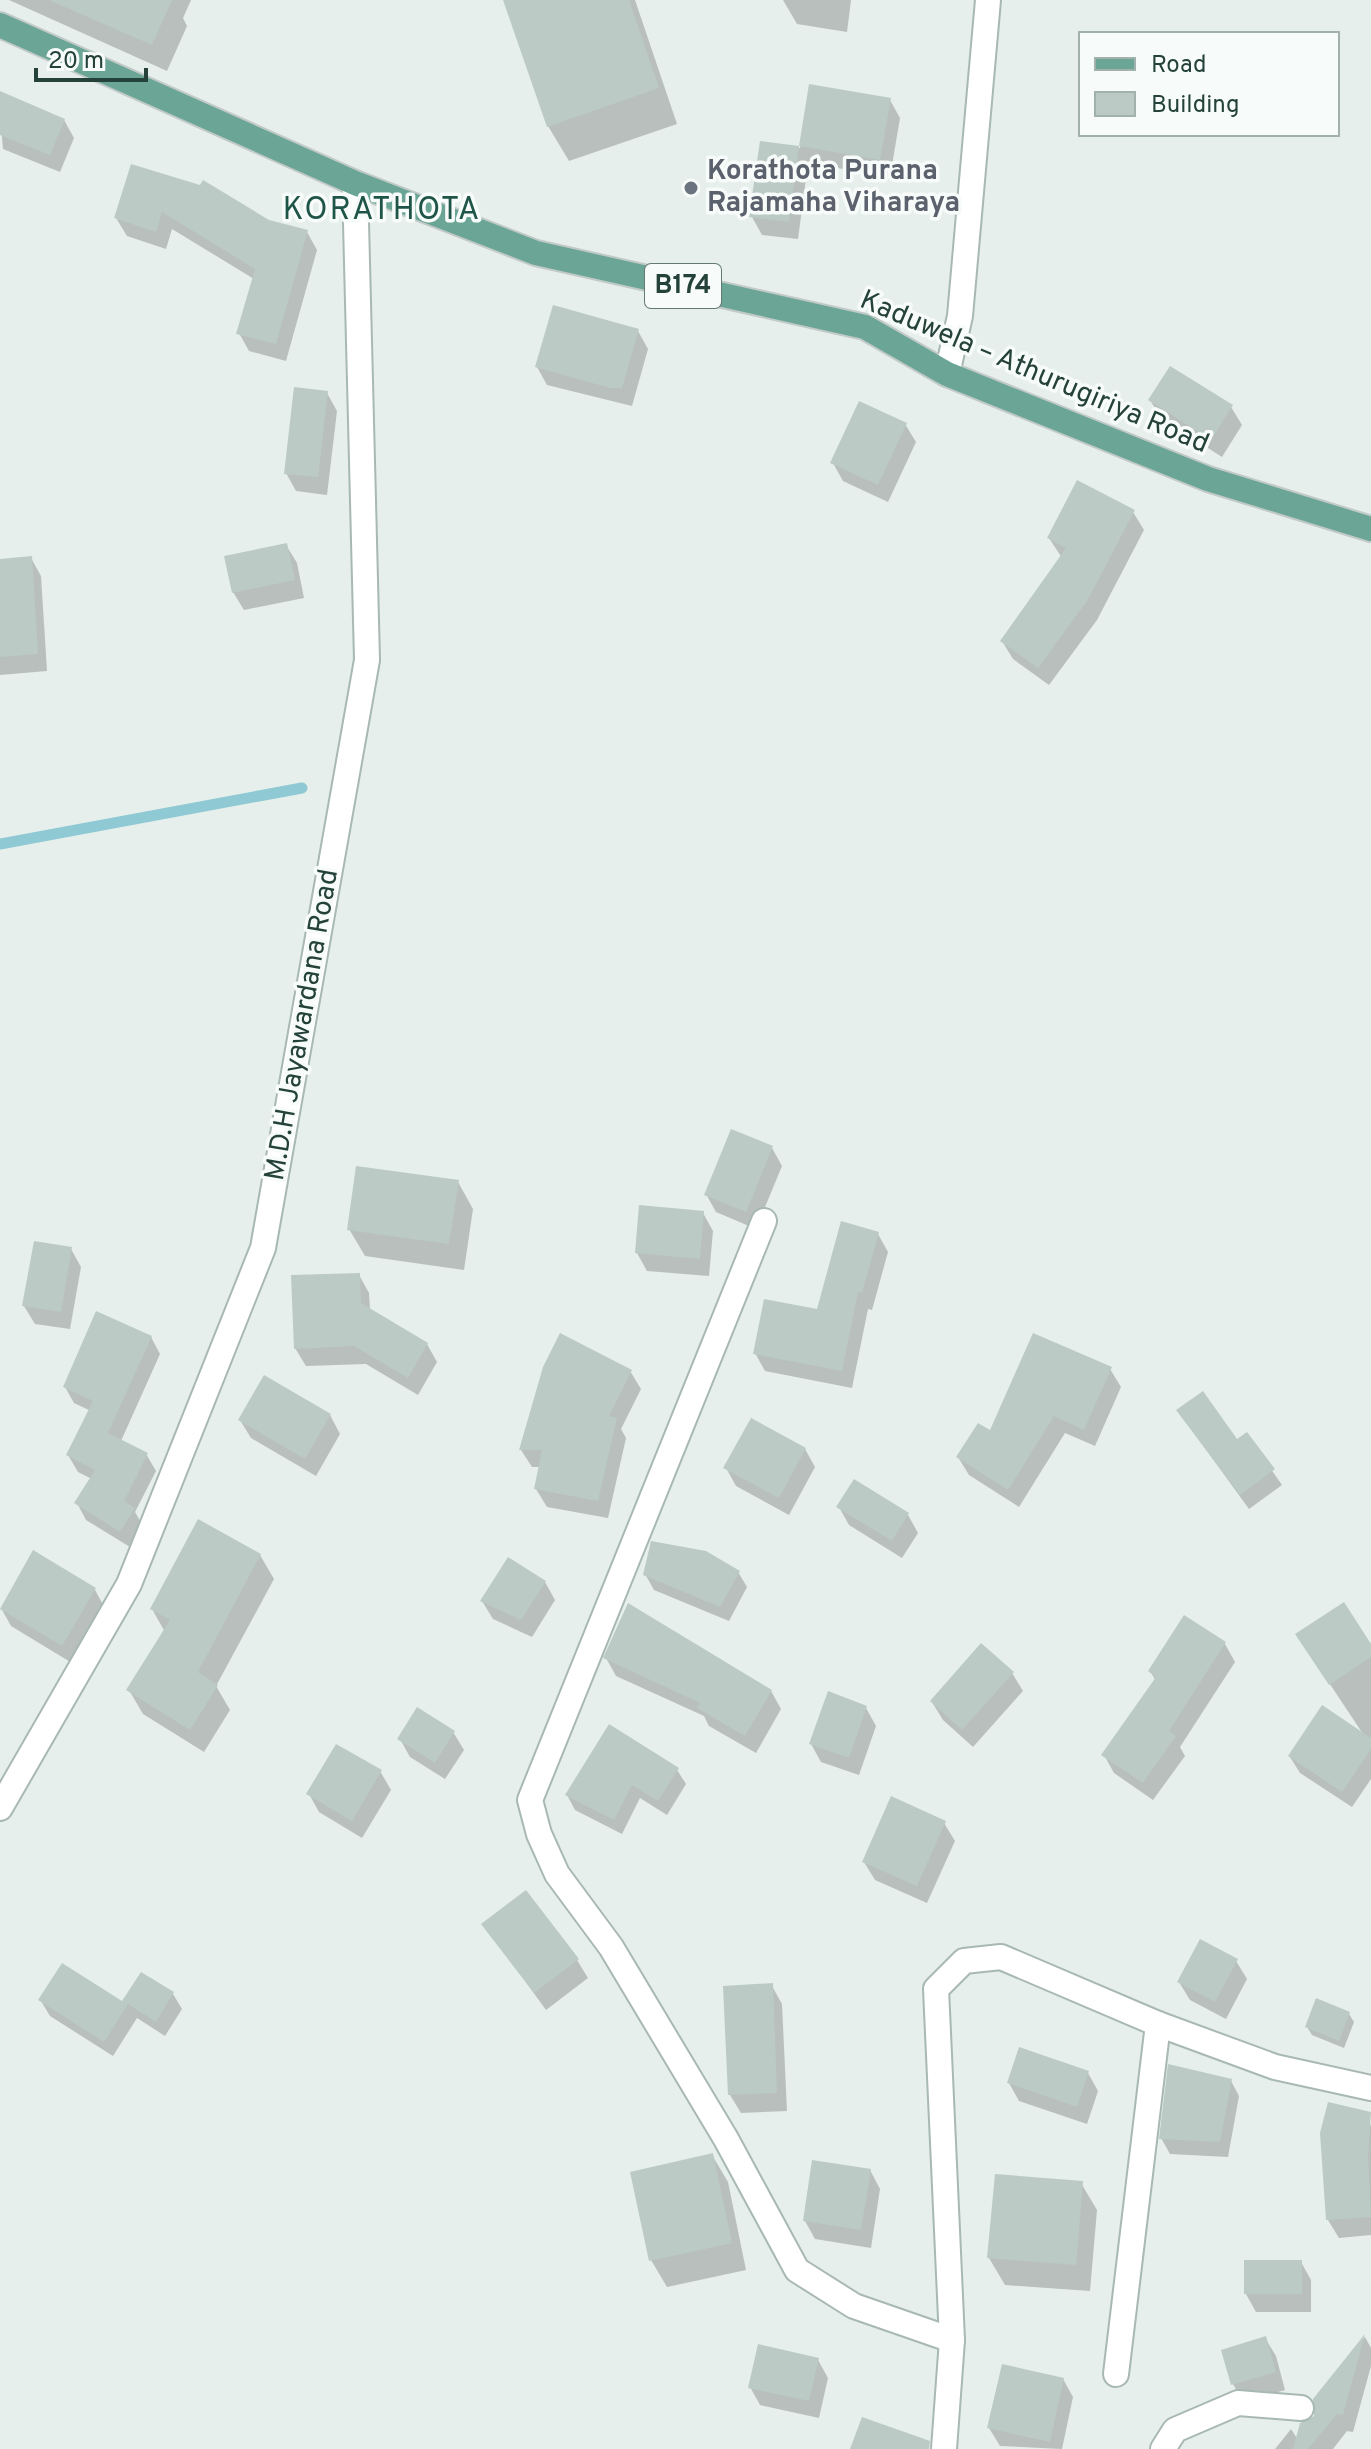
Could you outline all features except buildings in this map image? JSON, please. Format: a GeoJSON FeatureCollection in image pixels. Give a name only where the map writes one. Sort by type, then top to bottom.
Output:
{"type":"FeatureCollection","features":[{"type":"Feature","properties":{"kind":"main road","name":"Kaduwela – Athurugiriya Road"},"geometry":{"type":"LineString","coordinates":[[0,25],[355,183],[536,253],[865,327],[947,374],[1208,479],[1371,529]]}},
{"type":"Feature","properties":{"kind":"street"},"geometry":{"type":"LineString","coordinates":[[947,374],[960,316],[988,0]]}},
{"type":"Feature","properties":{"kind":"street","name":"M.D.H Jayawardana Road"},"geometry":{"type":"LineString","coordinates":[[0,1808],[129,1584],[263,1248],[367,660],[355,183]]}},
{"type":"Feature","properties":{"kind":"street"},"geometry":{"type":"LineString","coordinates":[[764,1221],[530,1800],[539,1834],[557,1874],[627,1975],[726,2139],[797,2270],[854,2306],[952,2340]]}},
{"type":"Feature","properties":{"kind":"street"},"geometry":{"type":"LineString","coordinates":[[946,2448],[952,2340],[936,1989],[964,1961],[1001,1957],[1158,2024],[1275,2067],[1371,2088]]}},
{"type":"Feature","properties":{"kind":"street"},"geometry":{"type":"LineString","coordinates":[[1116,2374],[1158,2024]]}},
{"type":"Feature","properties":{"kind":"street"},"geometry":{"type":"LineString","coordinates":[[1163,2449],[1175,2430],[1238,2403],[1301,2408]]}},
{"type":"Feature","properties":{"kind":"waterway"},"geometry":{"type":"LineString","coordinates":[[0,844],[302,788]]}},
{"type":"Feature","properties":{"kind":"place","name":"Korathota Purana Rajamaha Viharaya"},"geometry":{"type":"Point","coordinates":[691,188]}},
{"type":"Feature","properties":{"kind":"district","name":"KORATHOTA"},"geometry":{"type":"Point","coordinates":[382,211]}}]}
